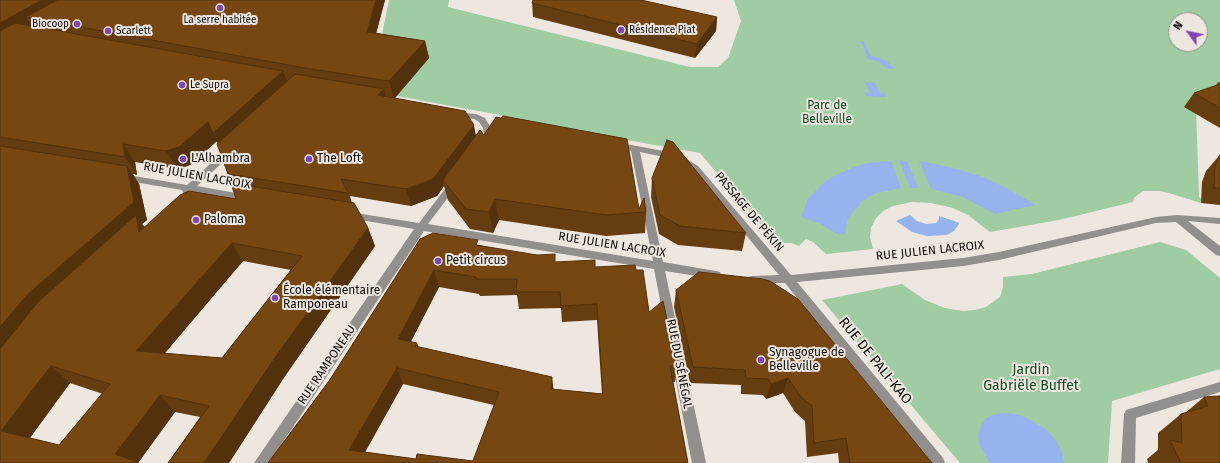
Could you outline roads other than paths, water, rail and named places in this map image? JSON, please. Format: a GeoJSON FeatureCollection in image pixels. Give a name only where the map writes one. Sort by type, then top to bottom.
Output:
{"type":"FeatureCollection","features":[{"type":"Feature","properties":{"kind":"street"},"geometry":{"type":"LineString","coordinates":[[445,112],[476,117],[489,123],[488,135],[479,147]]}},
{"type":"Feature","properties":{"kind":"street"},"geometry":{"type":"LineString","coordinates":[[181,196],[239,143]]}},
{"type":"Feature","properties":{"kind":"street"},"geometry":{"type":"LineString","coordinates":[[605,143],[635,149],[659,265]]}},
{"type":"Feature","properties":{"kind":"street","name":"PASSAGE DE PÉKIN"},"geometry":{"type":"LineString","coordinates":[[635,149],[666,154],[688,163],[695,168],[788,279]]}},
{"type":"Feature","properties":{"kind":"street","name":"RUE RAMPONEAU"},"geometry":{"type":"LineString","coordinates":[[261,463],[406,247],[461,172]]}},
{"type":"Feature","properties":{"kind":"street","name":"RUE JULIEN LACROIX"},"geometry":{"type":"LineString","coordinates":[[110,175],[256,199]]}},
{"type":"Feature","properties":{"kind":"street","name":"RUE JULIEN LACROIX"},"geometry":{"type":"LineString","coordinates":[[340,213],[726,276]]}},
{"type":"Feature","properties":{"kind":"street"},"geometry":{"type":"LineString","coordinates":[[1177,218],[1220,252]]}},
{"type":"Feature","properties":{"kind":"street","name":"RUE JULIEN LACROIX"},"geometry":{"type":"LineString","coordinates":[[741,279],[788,279],[963,262],[999,256],[1156,220],[1177,218],[1220,220]]}},
{"type":"Feature","properties":{"kind":"street","name":"RUE DU SÉNÉGAL"},"geometry":{"type":"LineString","coordinates":[[659,265],[699,463]]}},
{"type":"Feature","properties":{"kind":"street","name":"RUE DE PALI-KAO"},"geometry":{"type":"LineString","coordinates":[[788,279],[938,463]]}},
{"type":"Feature","properties":{"kind":"street"},"geometry":{"type":"LineString","coordinates":[[1128,463],[1130,414],[1220,387]]}},
{"type":"Feature","properties":{"kind":"water"},"geometry":{"type":"Polygon","coordinates":[[[861,41],[864,41],[870,55],[887,61],[895,69],[888,69],[879,62],[868,59],[861,41]]]}},
{"type":"Feature","properties":{"kind":"water"},"geometry":{"type":"Polygon","coordinates":[[[865,82],[875,83],[880,94],[884,93],[886,97],[866,96],[865,92],[870,94],[865,82]]]}},
{"type":"Feature","properties":{"kind":"water"},"geometry":{"type":"Polygon","coordinates":[[[899,160],[907,161],[918,188],[910,188],[899,160]]]}},
{"type":"Feature","properties":{"kind":"water"},"geometry":{"type":"Polygon","coordinates":[[[891,161],[901,188],[876,193],[861,202],[848,218],[845,234],[839,235],[820,224],[801,217],[808,199],[821,185],[832,177],[854,167],[868,163],[891,161]]]}},
{"type":"Feature","properties":{"kind":"water"},"geometry":{"type":"Polygon","coordinates":[[[919,161],[949,167],[983,177],[1010,190],[1035,205],[995,214],[963,197],[931,189],[919,161]]]}},
{"type":"Feature","properties":{"kind":"water"},"geometry":{"type":"Polygon","coordinates":[[[910,215],[917,221],[926,224],[936,223],[939,216],[959,224],[954,231],[947,235],[927,236],[912,232],[896,221],[910,215]]]}},
{"type":"Feature","properties":{"kind":"water"},"geometry":{"type":"Polygon","coordinates":[[[1007,413],[1020,415],[1045,429],[1055,439],[1062,452],[1064,463],[990,463],[980,446],[978,435],[981,426],[986,418],[995,414],[1007,413]]]}},
{"type":"Feature","properties":{"kind":"place","name":"La serre habitée"},"geometry":{"type":"Point","coordinates":[220,8]}},
{"type":"Feature","properties":{"kind":"place","name":"Biocoop"},"geometry":{"type":"Point","coordinates":[77,24]}},
{"type":"Feature","properties":{"kind":"place","name":"Résidence Piat"},"geometry":{"type":"Point","coordinates":[621,30]}},
{"type":"Feature","properties":{"kind":"place","name":"Scarlett"},"geometry":{"type":"Point","coordinates":[108,31]}},
{"type":"Feature","properties":{"kind":"place","name":"Le Supra"},"geometry":{"type":"Point","coordinates":[182,85]}},
{"type":"Feature","properties":{"kind":"place","name":"L'Alhambra"},"geometry":{"type":"Point","coordinates":[183,159]}},
{"type":"Feature","properties":{"kind":"place","name":"The Loft"},"geometry":{"type":"Point","coordinates":[309,159]}},
{"type":"Feature","properties":{"kind":"place","name":"Paloma"},"geometry":{"type":"Point","coordinates":[196,220]}},
{"type":"Feature","properties":{"kind":"place","name":"Petit circus"},"geometry":{"type":"Point","coordinates":[438,261]}},
{"type":"Feature","properties":{"kind":"place","name":"École élémentaire Ramponeau"},"geometry":{"type":"Point","coordinates":[275,298]}},
{"type":"Feature","properties":{"kind":"place","name":"Synagogue de Belleville"},"geometry":{"type":"Point","coordinates":[761,360]}},
{"type":"Feature","properties":{"kind":"park label","name":"Parc de Belleville"},"geometry":{"type":"Point","coordinates":[827,113]}},
{"type":"Feature","properties":{"kind":"park label","name":"Jardin Gabriële Buffet"},"geometry":{"type":"Point","coordinates":[1031,378]}}]}
